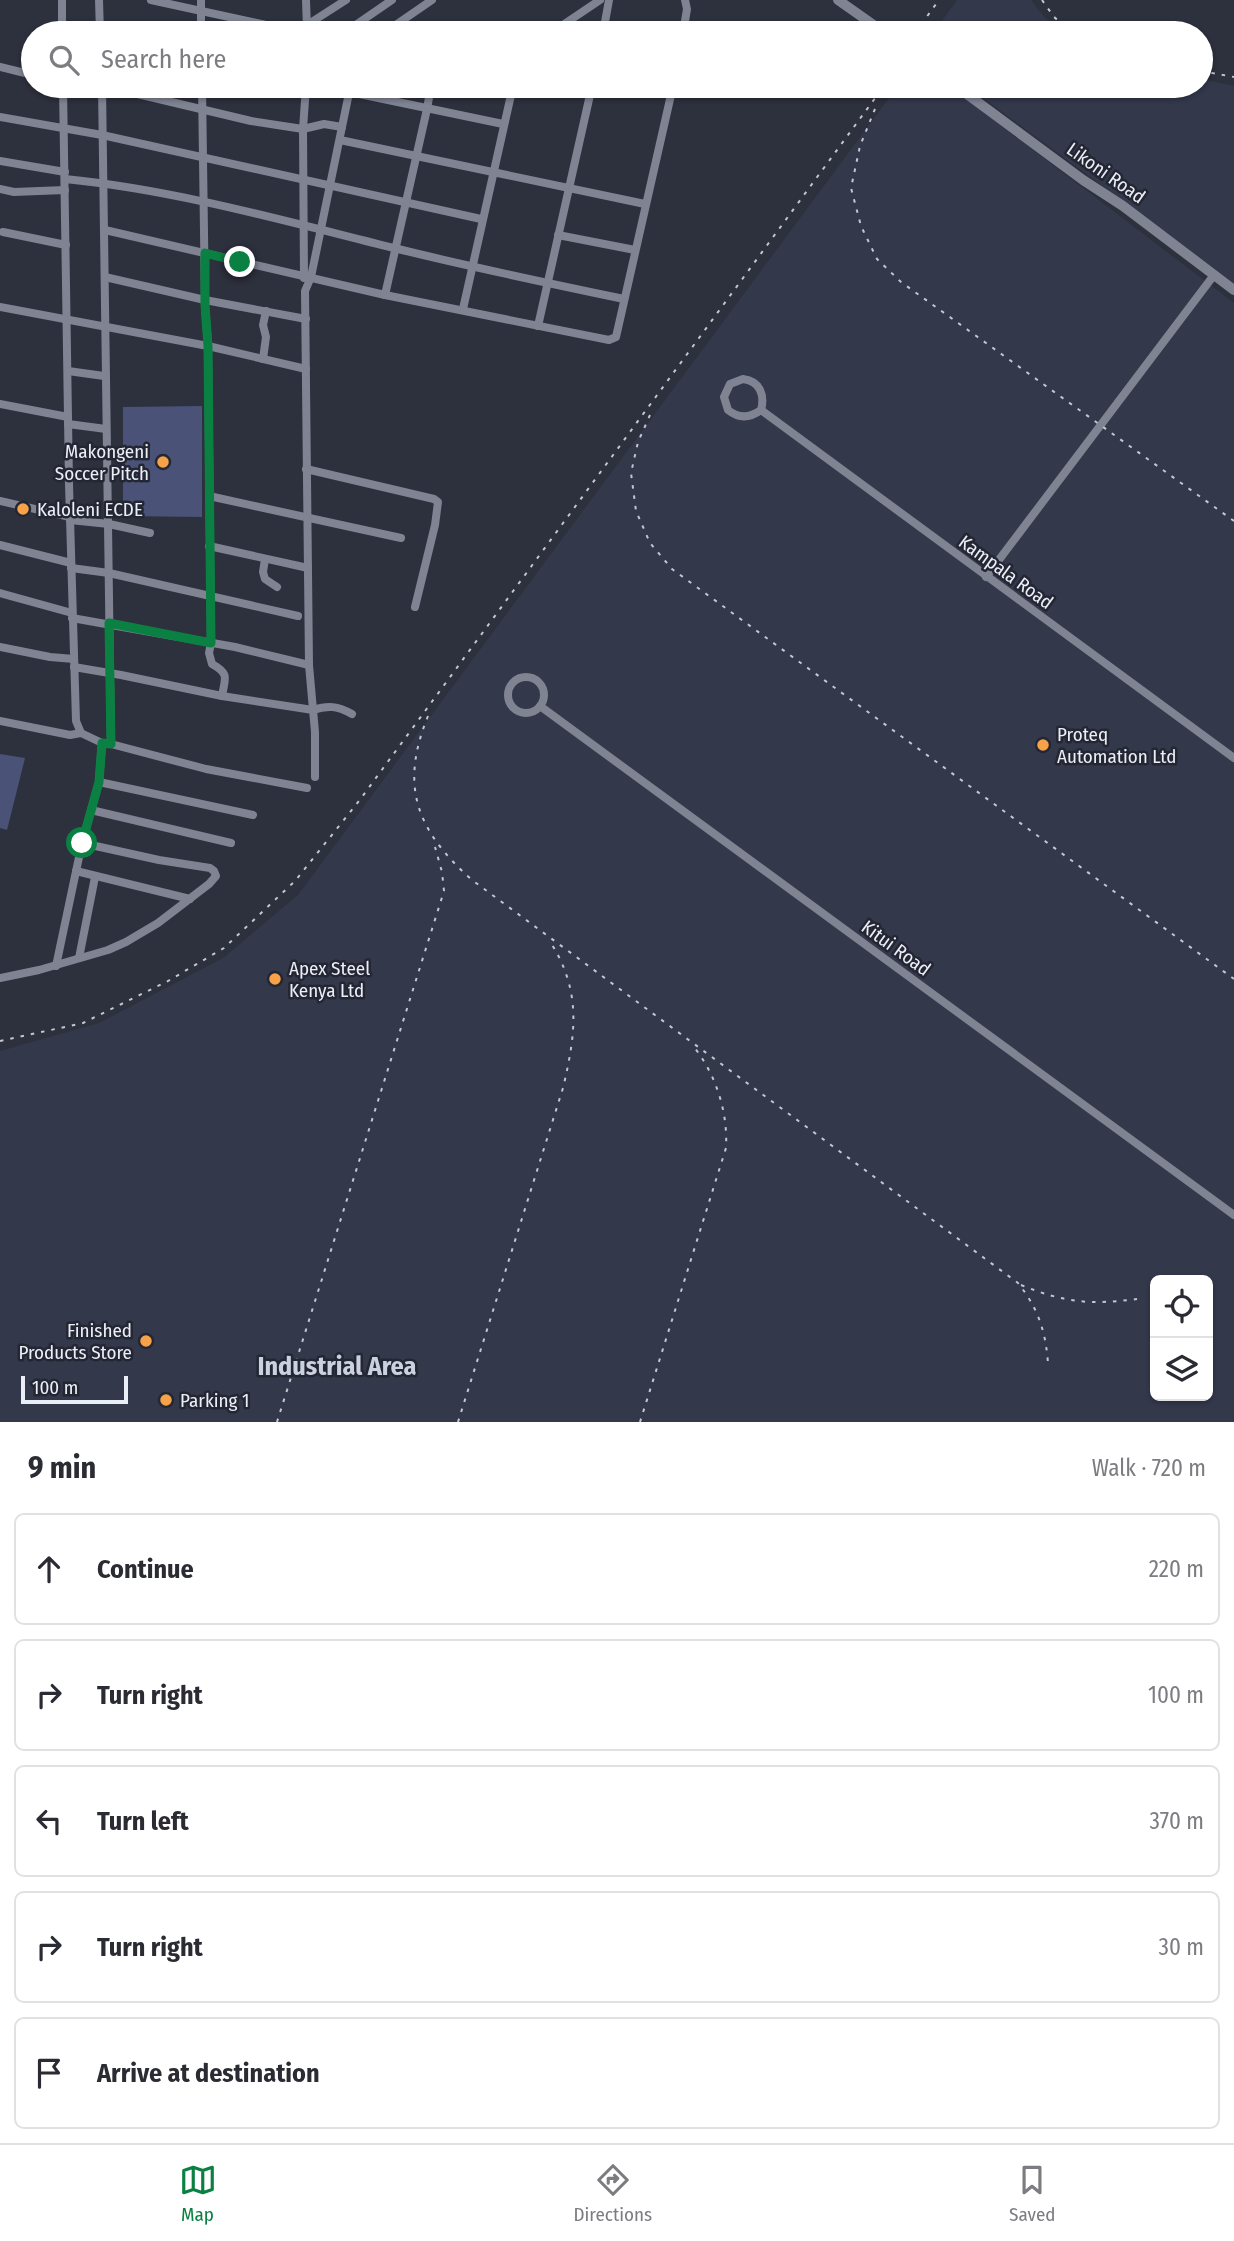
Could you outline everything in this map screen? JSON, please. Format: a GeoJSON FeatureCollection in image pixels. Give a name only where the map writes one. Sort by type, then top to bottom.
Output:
{"type":"FeatureCollection","features":[{"type":"Feature","properties":{"kind":"street"},"geometry":{"type":"LineString","coordinates":[[62,0],[62,21]]}},
{"type":"Feature","properties":{"kind":"street"},"geometry":{"type":"LineString","coordinates":[[99,0],[100,21]]}},
{"type":"Feature","properties":{"kind":"street"},"geometry":{"type":"LineString","coordinates":[[151,0],[251,21]]}},
{"type":"Feature","properties":{"kind":"street"},"geometry":{"type":"LineString","coordinates":[[201,0],[201,21]]}},
{"type":"Feature","properties":{"kind":"street"},"geometry":{"type":"LineString","coordinates":[[306,0],[306,21]]}},
{"type":"Feature","properties":{"kind":"street"},"geometry":{"type":"LineString","coordinates":[[319,21],[346,0]]}},
{"type":"Feature","properties":{"kind":"street"},"geometry":{"type":"LineString","coordinates":[[361,21],[392,0]]}},
{"type":"Feature","properties":{"kind":"street"},"geometry":{"type":"LineString","coordinates":[[401,21],[432,0]]}},
{"type":"Feature","properties":{"kind":"street"},"geometry":{"type":"LineString","coordinates":[[569,21],[600,0]]}},
{"type":"Feature","properties":{"kind":"street"},"geometry":{"type":"LineString","coordinates":[[605,21],[609,0]]}},
{"type":"Feature","properties":{"kind":"street"},"geometry":{"type":"LineString","coordinates":[[685,0],[685,21]]}},
{"type":"Feature","properties":{"kind":"street"},"geometry":{"type":"LineString","coordinates":[[838,0],[869,21]]}},
{"type":"Feature","properties":{"kind":"street"},"geometry":{"type":"LineString","coordinates":[[845,0],[872,21]]}},
{"type":"Feature","properties":{"kind":"street"},"geometry":{"type":"LineString","coordinates":[[0,67],[21,72]]}},
{"type":"Feature","properties":{"kind":"street"},"geometry":{"type":"LineString","coordinates":[[64,98],[72,615],[76,721],[81,733]]}},
{"type":"Feature","properties":{"kind":"street"},"geometry":{"type":"LineString","coordinates":[[56,966],[107,743],[109,524],[104,376],[103,98]]}},
{"type":"Feature","properties":{"kind":"street"},"geometry":{"type":"LineString","coordinates":[[152,98],[303,129],[324,124],[342,127]]}},
{"type":"Feature","properties":{"kind":"street"},"geometry":{"type":"LineString","coordinates":[[202,98],[208,346],[210,661],[226,675],[222,696]]}},
{"type":"Feature","properties":{"kind":"street"},"geometry":{"type":"LineString","coordinates":[[305,98],[303,224],[307,276]]}},
{"type":"Feature","properties":{"kind":"street"},"geometry":{"type":"LineString","coordinates":[[315,776],[309,664],[305,291],[348,98]]}},
{"type":"Feature","properties":{"kind":"street"},"geometry":{"type":"LineString","coordinates":[[373,98],[503,124]]}},
{"type":"Feature","properties":{"kind":"street"},"geometry":{"type":"LineString","coordinates":[[385,295],[429,98]]}},
{"type":"Feature","properties":{"kind":"street"},"geometry":{"type":"LineString","coordinates":[[463,309],[510,98]]}},
{"type":"Feature","properties":{"kind":"street"},"geometry":{"type":"LineString","coordinates":[[538,326],[589,98]]}},
{"type":"Feature","properties":{"kind":"street"},"geometry":{"type":"LineString","coordinates":[[105,230],[385,295],[609,340],[616,337],[670,98]]}},
{"type":"Feature","properties":{"kind":"street","name":"Likoni Road"},"geometry":{"type":"LineString","coordinates":[[974,98],[1234,288]]}},
{"type":"Feature","properties":{"kind":"street","name":"Likoni Road"},"geometry":{"type":"LineString","coordinates":[[974,98],[1234,288]]}},
{"type":"Feature","properties":{"kind":"street"},"geometry":{"type":"LineString","coordinates":[[0,117],[102,135],[481,219]]}},
{"type":"Feature","properties":{"kind":"street"},"geometry":{"type":"LineString","coordinates":[[340,139],[645,204]]}},
{"type":"Feature","properties":{"kind":"street"},"geometry":{"type":"LineString","coordinates":[[0,161],[303,224],[395,248],[624,299]]}},
{"type":"Feature","properties":{"kind":"street"},"geometry":{"type":"LineString","coordinates":[[0,189],[14,192],[65,190]]}},
{"type":"Feature","properties":{"kind":"street"},"geometry":{"type":"LineString","coordinates":[[3,232],[66,245]]}},
{"type":"Feature","properties":{"kind":"street"},"geometry":{"type":"LineString","coordinates":[[558,235],[635,250]]}},
{"type":"Feature","properties":{"kind":"street"},"geometry":{"type":"LineString","coordinates":[[986,577],[1213,275]]}},
{"type":"Feature","properties":{"kind":"street"},"geometry":{"type":"LineString","coordinates":[[105,276],[205,300],[306,319]]}},
{"type":"Feature","properties":{"kind":"street"},"geometry":{"type":"LineString","coordinates":[[0,307],[208,346],[306,369]]}},
{"type":"Feature","properties":{"kind":"street"},"geometry":{"type":"LineString","coordinates":[[263,359],[266,337],[263,325],[266,311]]}},
{"type":"Feature","properties":{"kind":"street"},"geometry":{"type":"LineString","coordinates":[[68,371],[104,376]]}},
{"type":"Feature","properties":{"kind":"street"},"geometry":{"type":"LineString","coordinates":[[743,379],[756,383],[762,396],[761,410],[747,416],[734,414],[725,404],[724,397],[730,384],[743,379]]}},
{"type":"Feature","properties":{"kind":"street"},"geometry":{"type":"LineString","coordinates":[[0,404],[106,429]]}},
{"type":"Feature","properties":{"kind":"street","name":"Kampala Road"},"geometry":{"type":"LineString","coordinates":[[761,410],[1234,758]]}},
{"type":"Feature","properties":{"kind":"street"},"geometry":{"type":"LineString","coordinates":[[306,469],[438,502],[415,607]]}},
{"type":"Feature","properties":{"kind":"street"},"geometry":{"type":"LineString","coordinates":[[209,496],[401,538]]}},
{"type":"Feature","properties":{"kind":"street"},"geometry":{"type":"LineString","coordinates":[[0,501],[150,533]]}},
{"type":"Feature","properties":{"kind":"street"},"geometry":{"type":"LineString","coordinates":[[0,545],[71,566],[298,615]]}},
{"type":"Feature","properties":{"kind":"street"},"geometry":{"type":"LineString","coordinates":[[209,546],[308,568]]}},
{"type":"Feature","properties":{"kind":"street"},"geometry":{"type":"LineString","coordinates":[[265,559],[265,579],[277,587]]}},
{"type":"Feature","properties":{"kind":"street"},"geometry":{"type":"LineString","coordinates":[[0,593],[72,615],[309,664]]}},
{"type":"Feature","properties":{"kind":"street"},"geometry":{"type":"LineString","coordinates":[[0,647],[222,696],[313,710],[339,707],[352,714]]}},
{"type":"Feature","properties":{"kind":"street"},"geometry":{"type":"LineString","coordinates":[[526,678],[538,682],[544,695],[540,706],[531,713],[516,710],[509,700],[512,685],[526,678]]}},
{"type":"Feature","properties":{"kind":"street","name":"Kitui Road"},"geometry":{"type":"LineString","coordinates":[[540,706],[1234,1215]]}},
{"type":"Feature","properties":{"kind":"street"},"geometry":{"type":"LineString","coordinates":[[0,721],[70,735],[81,733],[107,743],[205,769],[307,788]]}},
{"type":"Feature","properties":{"kind":"street"},"geometry":{"type":"LineString","coordinates":[[99,782],[253,815]]}},
{"type":"Feature","properties":{"kind":"street"},"geometry":{"type":"LineString","coordinates":[[91,810],[231,843]]}},
{"type":"Feature","properties":{"kind":"street"},"geometry":{"type":"LineString","coordinates":[[0,978],[56,966],[108,950],[137,936],[213,882],[216,876],[215,871],[82,843]]}},
{"type":"Feature","properties":{"kind":"street"},"geometry":{"type":"LineString","coordinates":[[76,871],[190,899]]}},
{"type":"Feature","properties":{"kind":"street"},"geometry":{"type":"LineString","coordinates":[[79,958],[95,877]]}},
{"type":"Feature","properties":{"kind":"shaded area"},"geometry":{"type":"Polygon","coordinates":[[[957,0],[1031,0],[1049,21],[942,21],[957,0]]]}},
{"type":"Feature","properties":{"kind":"shaded area"},"geometry":{"type":"Polygon","coordinates":[[[1213,82],[1234,86],[1234,283],[983,98],[1213,98],[1213,82]]]}},
{"type":"Feature","properties":{"kind":"shaded area"},"geometry":{"type":"Polygon","coordinates":[[[889,98],[965,98],[1234,303],[1234,1422],[0,1422],[0,1051],[99,1023],[223,958],[298,895],[889,98]]]}},
{"type":"Feature","properties":{"kind":"shaded area","name":"Makongeni Soccer Pitch"},"geometry":{"type":"Polygon","coordinates":[[[202,406],[202,517],[123,516],[123,407],[202,406]]]}},
{"type":"Feature","properties":{"kind":"shaded area"},"geometry":{"type":"Polygon","coordinates":[[[0,754],[25,758],[7,830],[0,828],[0,754]]]}},
{"type":"Feature","properties":{"kind":"railway"},"geometry":{"type":"LineString","coordinates":[[924,21],[939,0]]}},
{"type":"Feature","properties":{"kind":"railway"},"geometry":{"type":"LineString","coordinates":[[1042,0],[1059,21]]}},
{"type":"Feature","properties":{"kind":"railway"},"geometry":{"type":"LineString","coordinates":[[1213,73],[1234,77]]}},
{"type":"Feature","properties":{"kind":"railway"},"geometry":{"type":"LineString","coordinates":[[0,1041],[83,1023],[168,981],[224,948],[295,881],[359,801],[875,98]]}},
{"type":"Feature","properties":{"kind":"railway"},"geometry":{"type":"LineString","coordinates":[[875,109],[860,146],[851,188],[861,226],[877,259],[901,282],[1234,521]]}},
{"type":"Feature","properties":{"kind":"railway"},"geometry":{"type":"LineString","coordinates":[[650,415],[638,442],[631,473],[636,511],[650,543],[672,569],[1234,979]]}},
{"type":"Feature","properties":{"kind":"railway"},"geometry":{"type":"LineString","coordinates":[[428,716],[419,741],[415,786],[426,825],[453,862],[472,880],[1018,1283],[1040,1321],[1048,1364]]}},
{"type":"Feature","properties":{"kind":"railway"},"geometry":{"type":"LineString","coordinates":[[277,1422],[444,891],[435,847]]}},
{"type":"Feature","properties":{"kind":"railway"},"geometry":{"type":"LineString","coordinates":[[458,1422],[563,1088],[571,1049],[571,994],[560,958],[549,940]]}},
{"type":"Feature","properties":{"kind":"railway"},"geometry":{"type":"LineString","coordinates":[[640,1422],[726,1148],[725,1121],[719,1094],[709,1070],[694,1047]]}},
{"type":"Feature","properties":{"kind":"railway"},"geometry":{"type":"LineString","coordinates":[[1021,1285],[1051,1296],[1078,1301],[1137,1299]]}},
{"type":"Feature","properties":{"kind":"place","name":"Makongeni Soccer Pitch"},"geometry":{"type":"Point","coordinates":[163,462]}},
{"type":"Feature","properties":{"kind":"place","name":"Kaloleni ECDE"},"geometry":{"type":"Point","coordinates":[23,509]}},
{"type":"Feature","properties":{"kind":"place","name":"Proteq Automation Ltd"},"geometry":{"type":"Point","coordinates":[1043,745]}},
{"type":"Feature","properties":{"kind":"place","name":"Apex Steel Kenya Ltd"},"geometry":{"type":"Point","coordinates":[275,979]}},
{"type":"Feature","properties":{"kind":"place","name":"Finished Products Store"},"geometry":{"type":"Point","coordinates":[146,1341]}},
{"type":"Feature","properties":{"kind":"place","name":"Parking 1"},"geometry":{"type":"Point","coordinates":[166,1400]}},
{"type":"Feature","properties":{"kind":"district","name":"Industrial Area"},"geometry":{"type":"Point","coordinates":[337,1366]}},
{"type":"Feature","properties":{"kind":"route"},"geometry":{"type":"LineString","coordinates":[[82,843],[99,782],[102,743],[111,744],[109,623],[211,643],[205,253],[240,262]]}}]}
